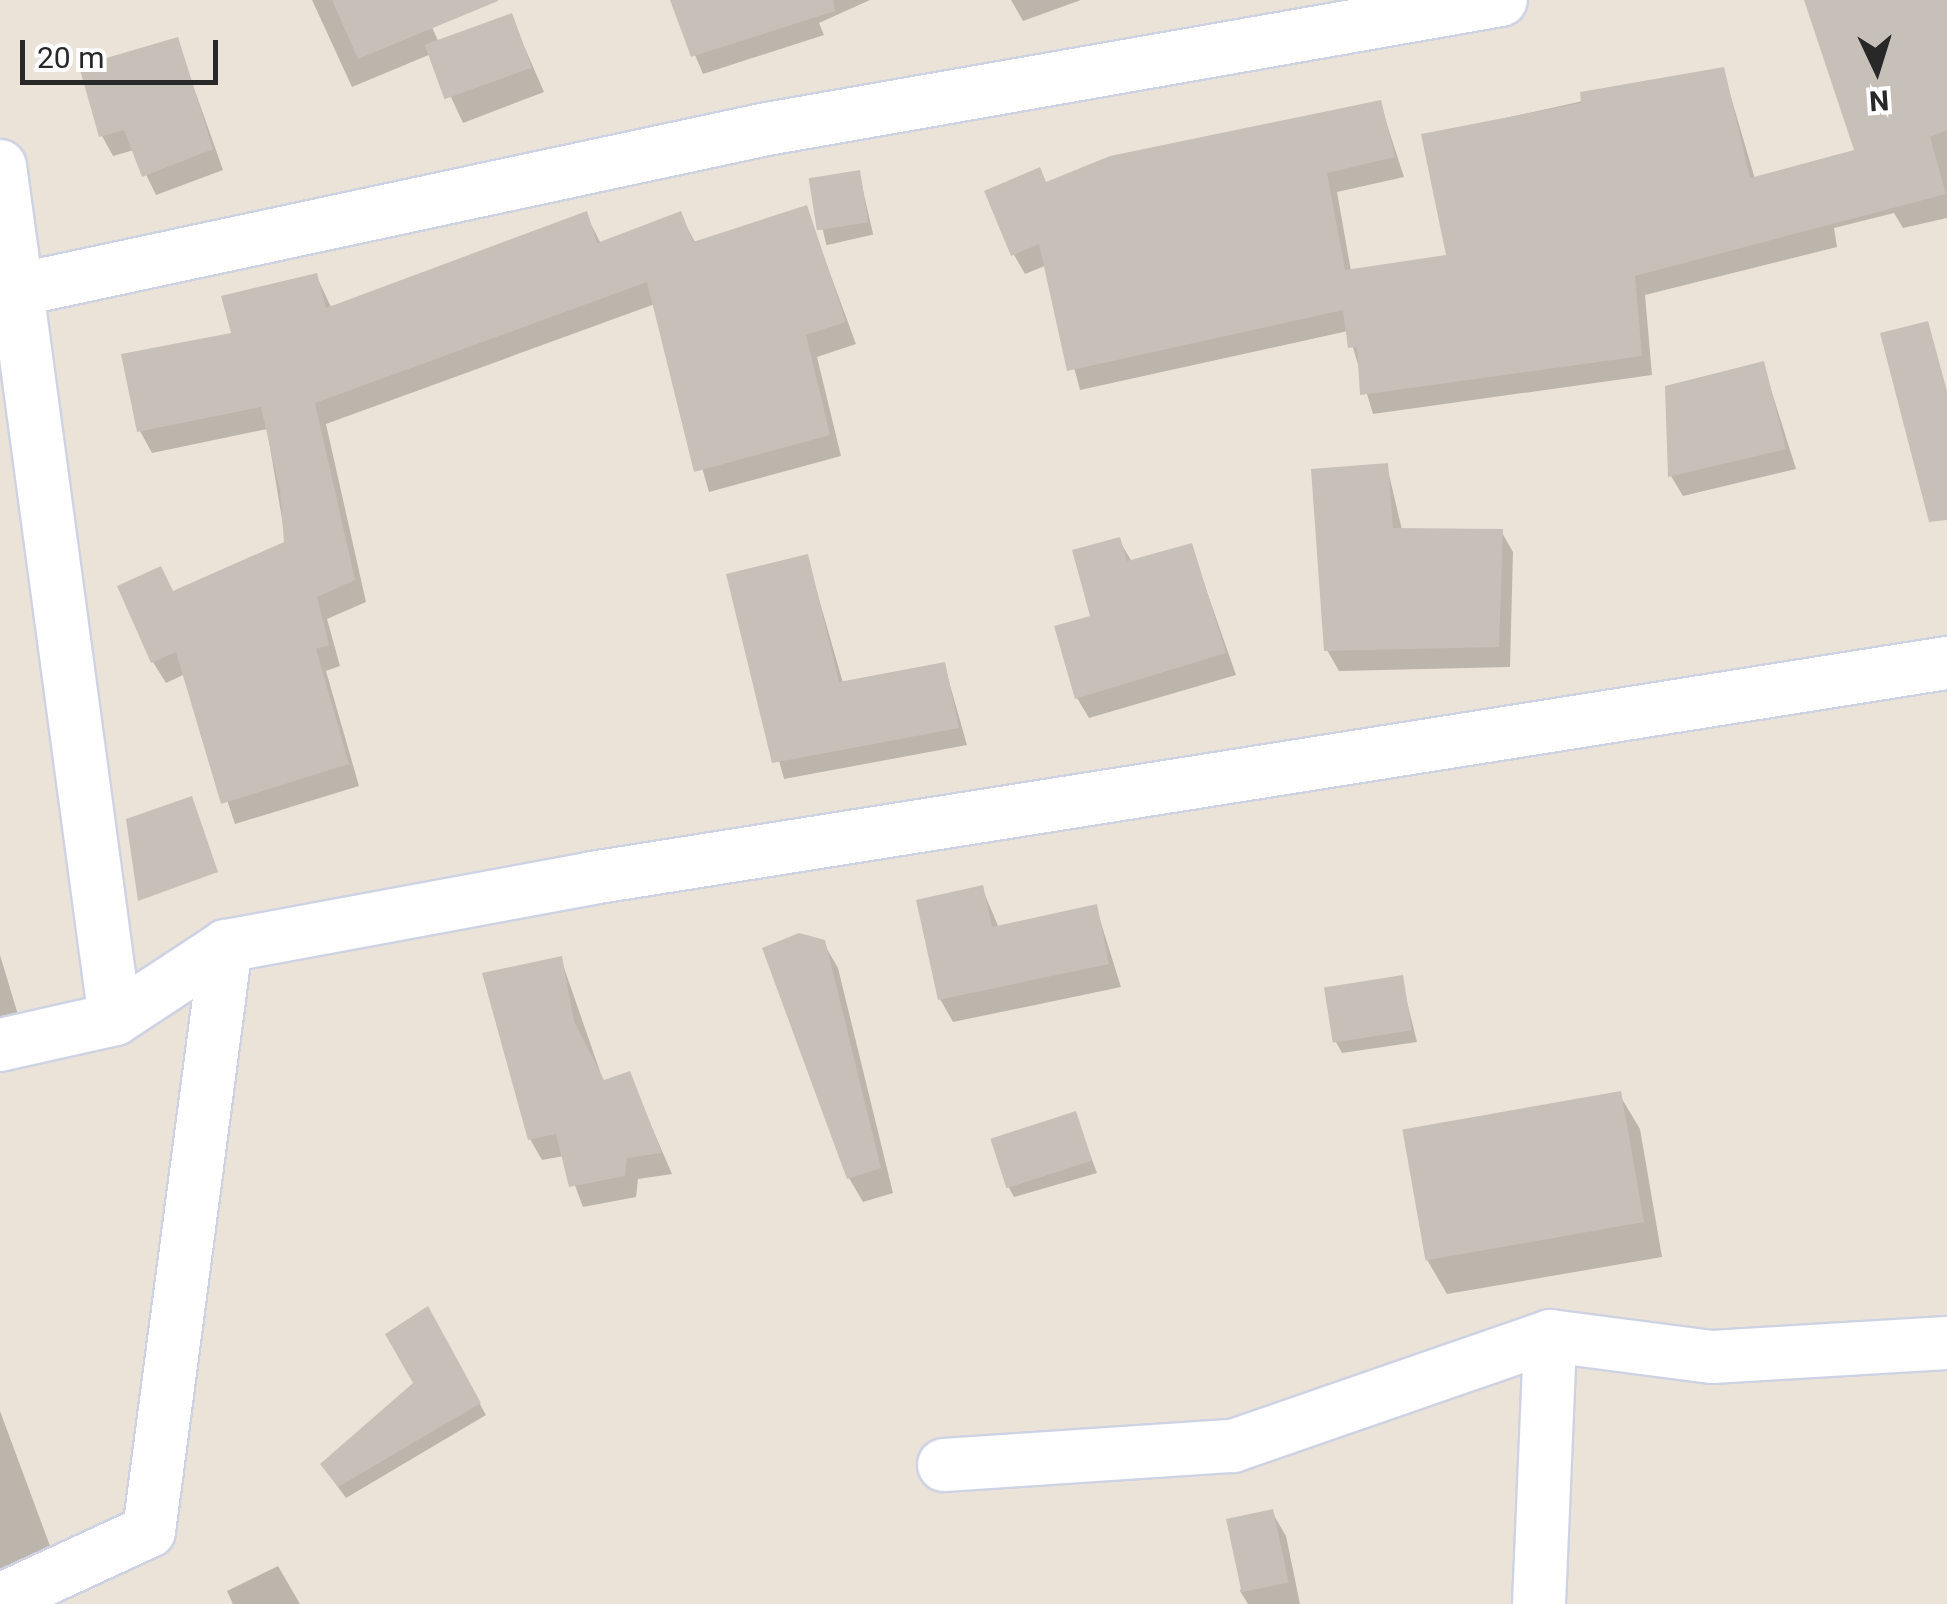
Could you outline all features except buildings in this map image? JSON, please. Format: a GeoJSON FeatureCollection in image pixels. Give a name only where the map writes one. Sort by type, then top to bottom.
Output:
{"type":"FeatureCollection","features":[{"type":"Feature","properties":{"kind":"street"},"geometry":{"type":"LineString","coordinates":[[18,290],[767,128],[1397,12],[1501,0]]}},
{"type":"Feature","properties":{"kind":"street"},"geometry":{"type":"LineString","coordinates":[[0,166],[115,1019]]}},
{"type":"Feature","properties":{"kind":"street"},"geometry":{"type":"LineString","coordinates":[[0,1045],[115,1019],[226,946],[592,878],[1947,664]]}},
{"type":"Feature","properties":{"kind":"street"},"geometry":{"type":"LineString","coordinates":[[0,1600],[149,1531],[226,946]]}},
{"type":"Feature","properties":{"kind":"street"},"geometry":{"type":"LineString","coordinates":[[1538,1604],[1550,1336]]}},
{"type":"Feature","properties":{"kind":"street"},"geometry":{"type":"LineString","coordinates":[[944,1466],[1234,1446],[1550,1336],[1712,1357],[1947,1343]]}}]}
